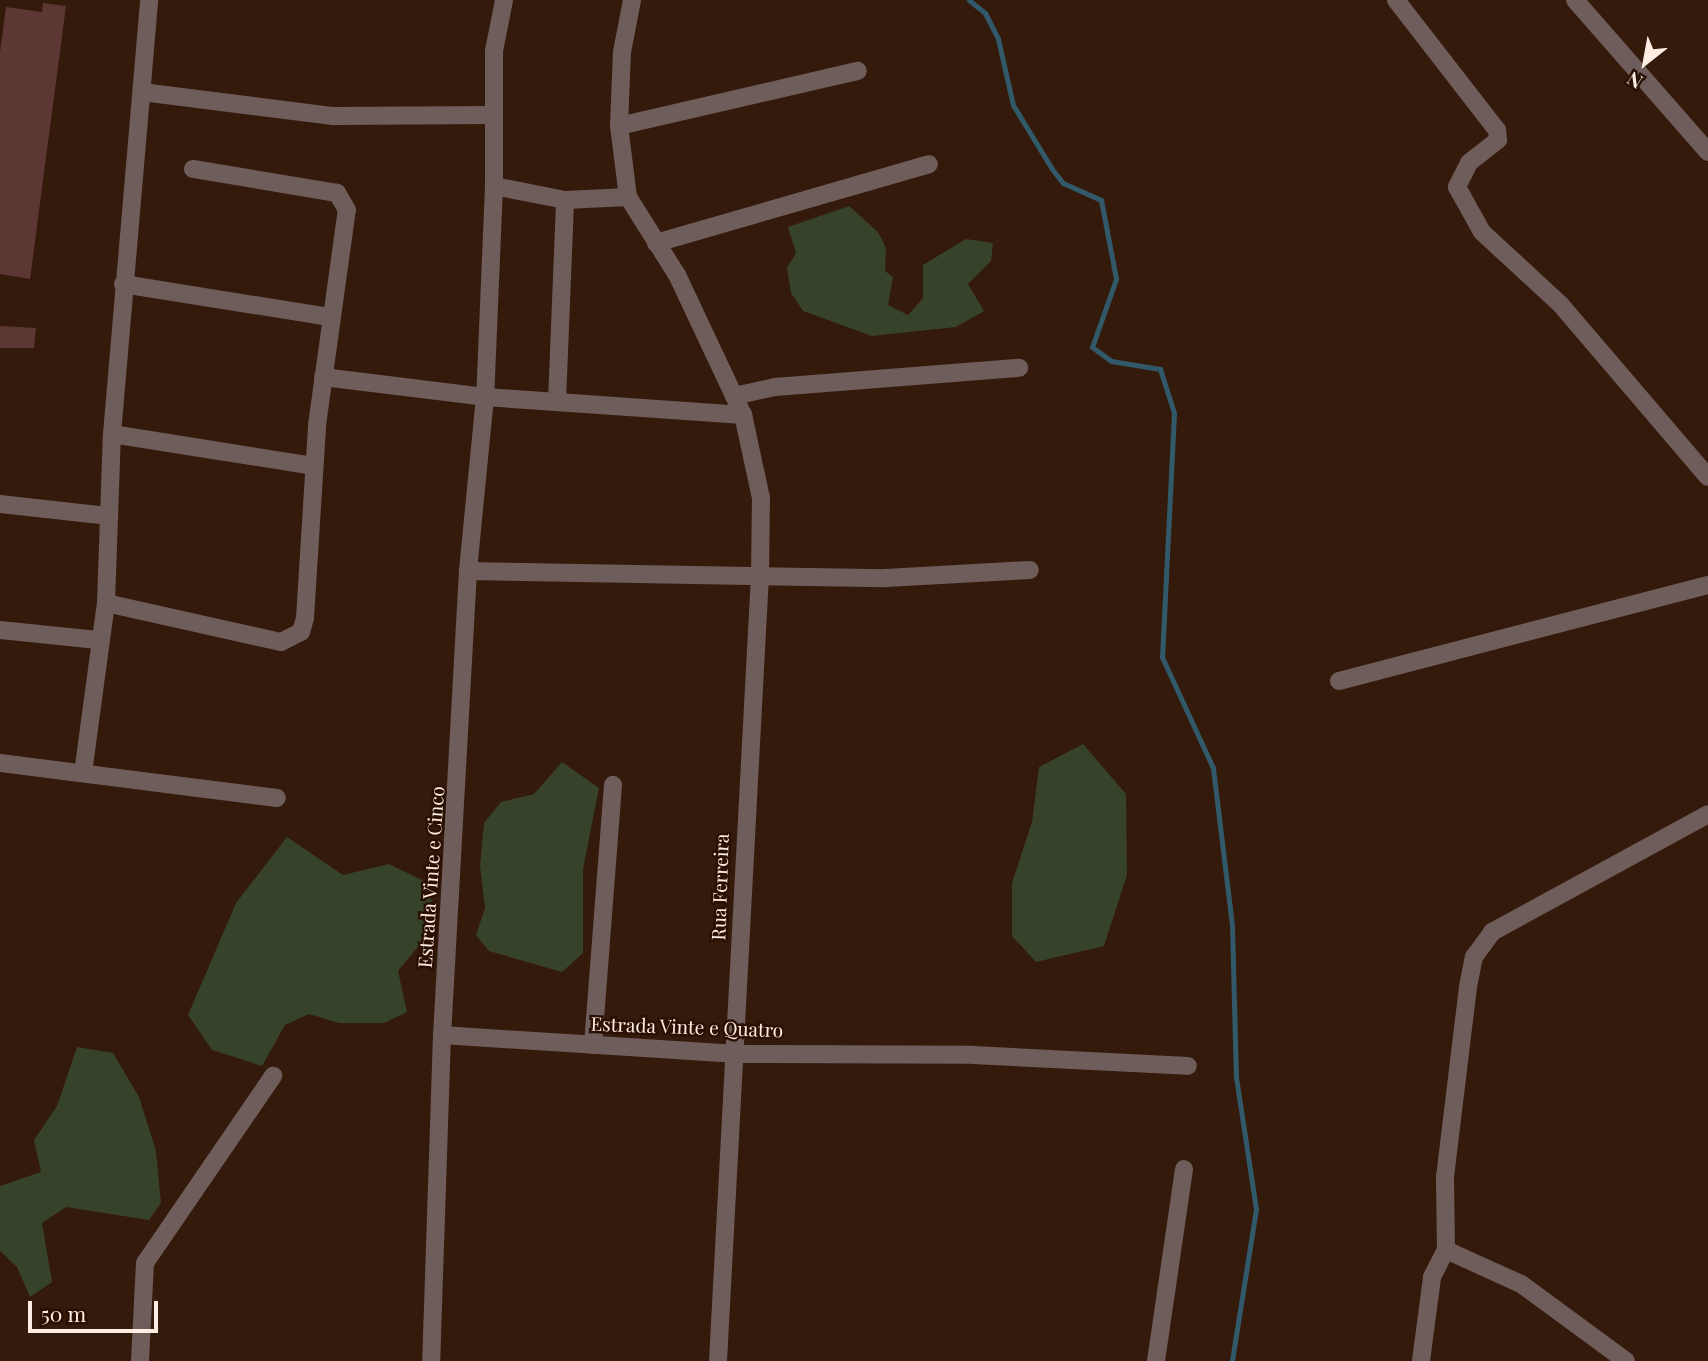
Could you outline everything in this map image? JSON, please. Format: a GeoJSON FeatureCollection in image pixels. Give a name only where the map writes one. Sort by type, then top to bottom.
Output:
{"type":"FeatureCollection","features":[{"type":"Feature","properties":{"kind":"street"},"geometry":{"type":"LineString","coordinates":[[83,773],[97,640],[106,603],[112,434],[149,0]]}},
{"type":"Feature","properties":{"kind":"street","name":"Estrada Vinte e Cinco"},"geometry":{"type":"LineString","coordinates":[[431,1361],[442,1035],[468,571],[485,397],[494,186],[494,51],[504,0]]}},
{"type":"Feature","properties":{"kind":"street"},"geometry":{"type":"LineString","coordinates":[[494,186],[565,200],[628,197],[619,126],[622,52],[632,0]]}},
{"type":"Feature","properties":{"kind":"street"},"geometry":{"type":"LineString","coordinates":[[1396,0],[1497,130],[1498,140],[1469,163],[1457,187],[1482,232],[1561,305],[1708,477]]}},
{"type":"Feature","properties":{"kind":"street"},"geometry":{"type":"LineString","coordinates":[[1575,0],[1708,152]]}},
{"type":"Feature","properties":{"kind":"street"},"geometry":{"type":"LineString","coordinates":[[619,126],[858,71]]}},
{"type":"Feature","properties":{"kind":"street"},"geometry":{"type":"LineString","coordinates":[[142,92],[333,116],[492,115]]}},
{"type":"Feature","properties":{"kind":"street"},"geometry":{"type":"LineString","coordinates":[[656,243],[929,164]]}},
{"type":"Feature","properties":{"kind":"street"},"geometry":{"type":"LineString","coordinates":[[106,603],[292,640],[305,618],[314,466],[323,377],[347,210],[337,192],[193,169]]}},
{"type":"Feature","properties":{"kind":"street","name":"Rua Ferreira"},"geometry":{"type":"LineString","coordinates":[[628,197],[656,243],[743,415],[761,498],[760,576],[744,807],[737,1054],[719,1361]]}},
{"type":"Feature","properties":{"kind":"street"},"geometry":{"type":"LineString","coordinates":[[557,402],[565,200]]}},
{"type":"Feature","properties":{"kind":"street"},"geometry":{"type":"LineString","coordinates":[[123,284],[330,317]]}},
{"type":"Feature","properties":{"kind":"street"},"geometry":{"type":"LineString","coordinates":[[734,396],[775,387],[1019,368]]}},
{"type":"Feature","properties":{"kind":"street"},"geometry":{"type":"LineString","coordinates":[[323,377],[485,397],[743,415]]}},
{"type":"Feature","properties":{"kind":"street"},"geometry":{"type":"LineString","coordinates":[[112,434],[314,466]]}},
{"type":"Feature","properties":{"kind":"street"},"geometry":{"type":"LineString","coordinates":[[0,504],[109,516]]}},
{"type":"Feature","properties":{"kind":"street"},"geometry":{"type":"LineString","coordinates":[[468,571],[886,578],[1030,570]]}},
{"type":"Feature","properties":{"kind":"street"},"geometry":{"type":"LineString","coordinates":[[1339,681],[1708,585]]}},
{"type":"Feature","properties":{"kind":"street"},"geometry":{"type":"LineString","coordinates":[[0,630],[97,640]]}},
{"type":"Feature","properties":{"kind":"street"},"geometry":{"type":"LineString","coordinates":[[0,763],[277,798]]}},
{"type":"Feature","properties":{"kind":"street"},"geometry":{"type":"LineString","coordinates":[[593,1045],[613,785]]}},
{"type":"Feature","properties":{"kind":"street"},"geometry":{"type":"LineString","coordinates":[[1421,1361],[1432,1277],[1446,1250],[1447,1164],[1468,987],[1480,945],[1521,912],[1708,814]]}},
{"type":"Feature","properties":{"kind":"street","name":"Estrada Vinte e Quatro"},"geometry":{"type":"LineString","coordinates":[[442,1035],[737,1054],[973,1055],[1188,1066]]}},
{"type":"Feature","properties":{"kind":"street"},"geometry":{"type":"LineString","coordinates":[[140,1361],[145,1263],[273,1076]]}},
{"type":"Feature","properties":{"kind":"street"},"geometry":{"type":"LineString","coordinates":[[1156,1361],[1184,1169]]}},
{"type":"Feature","properties":{"kind":"street"},"geometry":{"type":"LineString","coordinates":[[1446,1250],[1521,1284],[1626,1361]]}},
{"type":"Feature","properties":{"kind":"green space"},"geometry":{"type":"Polygon","coordinates":[[[849,206],[878,232],[886,248],[885,271],[893,277],[888,305],[908,315],[923,298],[923,265],[966,239],[993,243],[991,261],[968,284],[984,311],[956,327],[872,336],[803,311],[791,293],[787,268],[796,253],[788,227],[849,206]]]}},
{"type":"Feature","properties":{"kind":"green space"},"geometry":{"type":"Polygon","coordinates":[[[1083,744],[1126,794],[1127,875],[1104,946],[1036,962],[1012,936],[1012,883],[1032,822],[1039,767],[1083,744]]]}},
{"type":"Feature","properties":{"kind":"green space"},"geometry":{"type":"Polygon","coordinates":[[[562,762],[599,788],[583,869],[583,953],[562,972],[489,951],[476,935],[485,908],[480,866],[484,823],[501,802],[534,794],[562,762]]]}},
{"type":"Feature","properties":{"kind":"green space"},"geometry":{"type":"Polygon","coordinates":[[[287,837],[343,875],[389,864],[432,885],[430,932],[398,971],[407,1012],[384,1023],[339,1023],[309,1014],[285,1025],[262,1066],[212,1050],[188,1015],[236,903],[287,837]]]}},
{"type":"Feature","properties":{"kind":"green space"},"geometry":{"type":"Polygon","coordinates":[[[77,1047],[113,1053],[139,1097],[156,1151],[161,1203],[149,1220],[66,1207],[42,1223],[52,1282],[30,1297],[17,1267],[0,1251],[0,1186],[41,1172],[34,1140],[57,1106],[77,1047]]]}},
{"type":"Feature","properties":{"kind":"building"},"geometry":{"type":"Polygon","coordinates":[[[43,3],[66,6],[30,279],[0,274],[0,52],[6,7],[42,12],[43,3]]]}},
{"type":"Feature","properties":{"kind":"building"},"geometry":{"type":"Polygon","coordinates":[[[0,326],[36,328],[34,348],[0,348],[0,326]]]}},
{"type":"Feature","properties":{"kind":"waterway"},"geometry":{"type":"LineString","coordinates":[[969,0],[985,13],[998,39],[1013,105],[1052,169],[1063,183],[1101,200],[1116,279],[1092,347],[1111,361],[1160,369],[1174,413],[1162,657],[1213,768],[1232,926],[1236,1077],[1256,1209],[1232,1361]]}}]}
